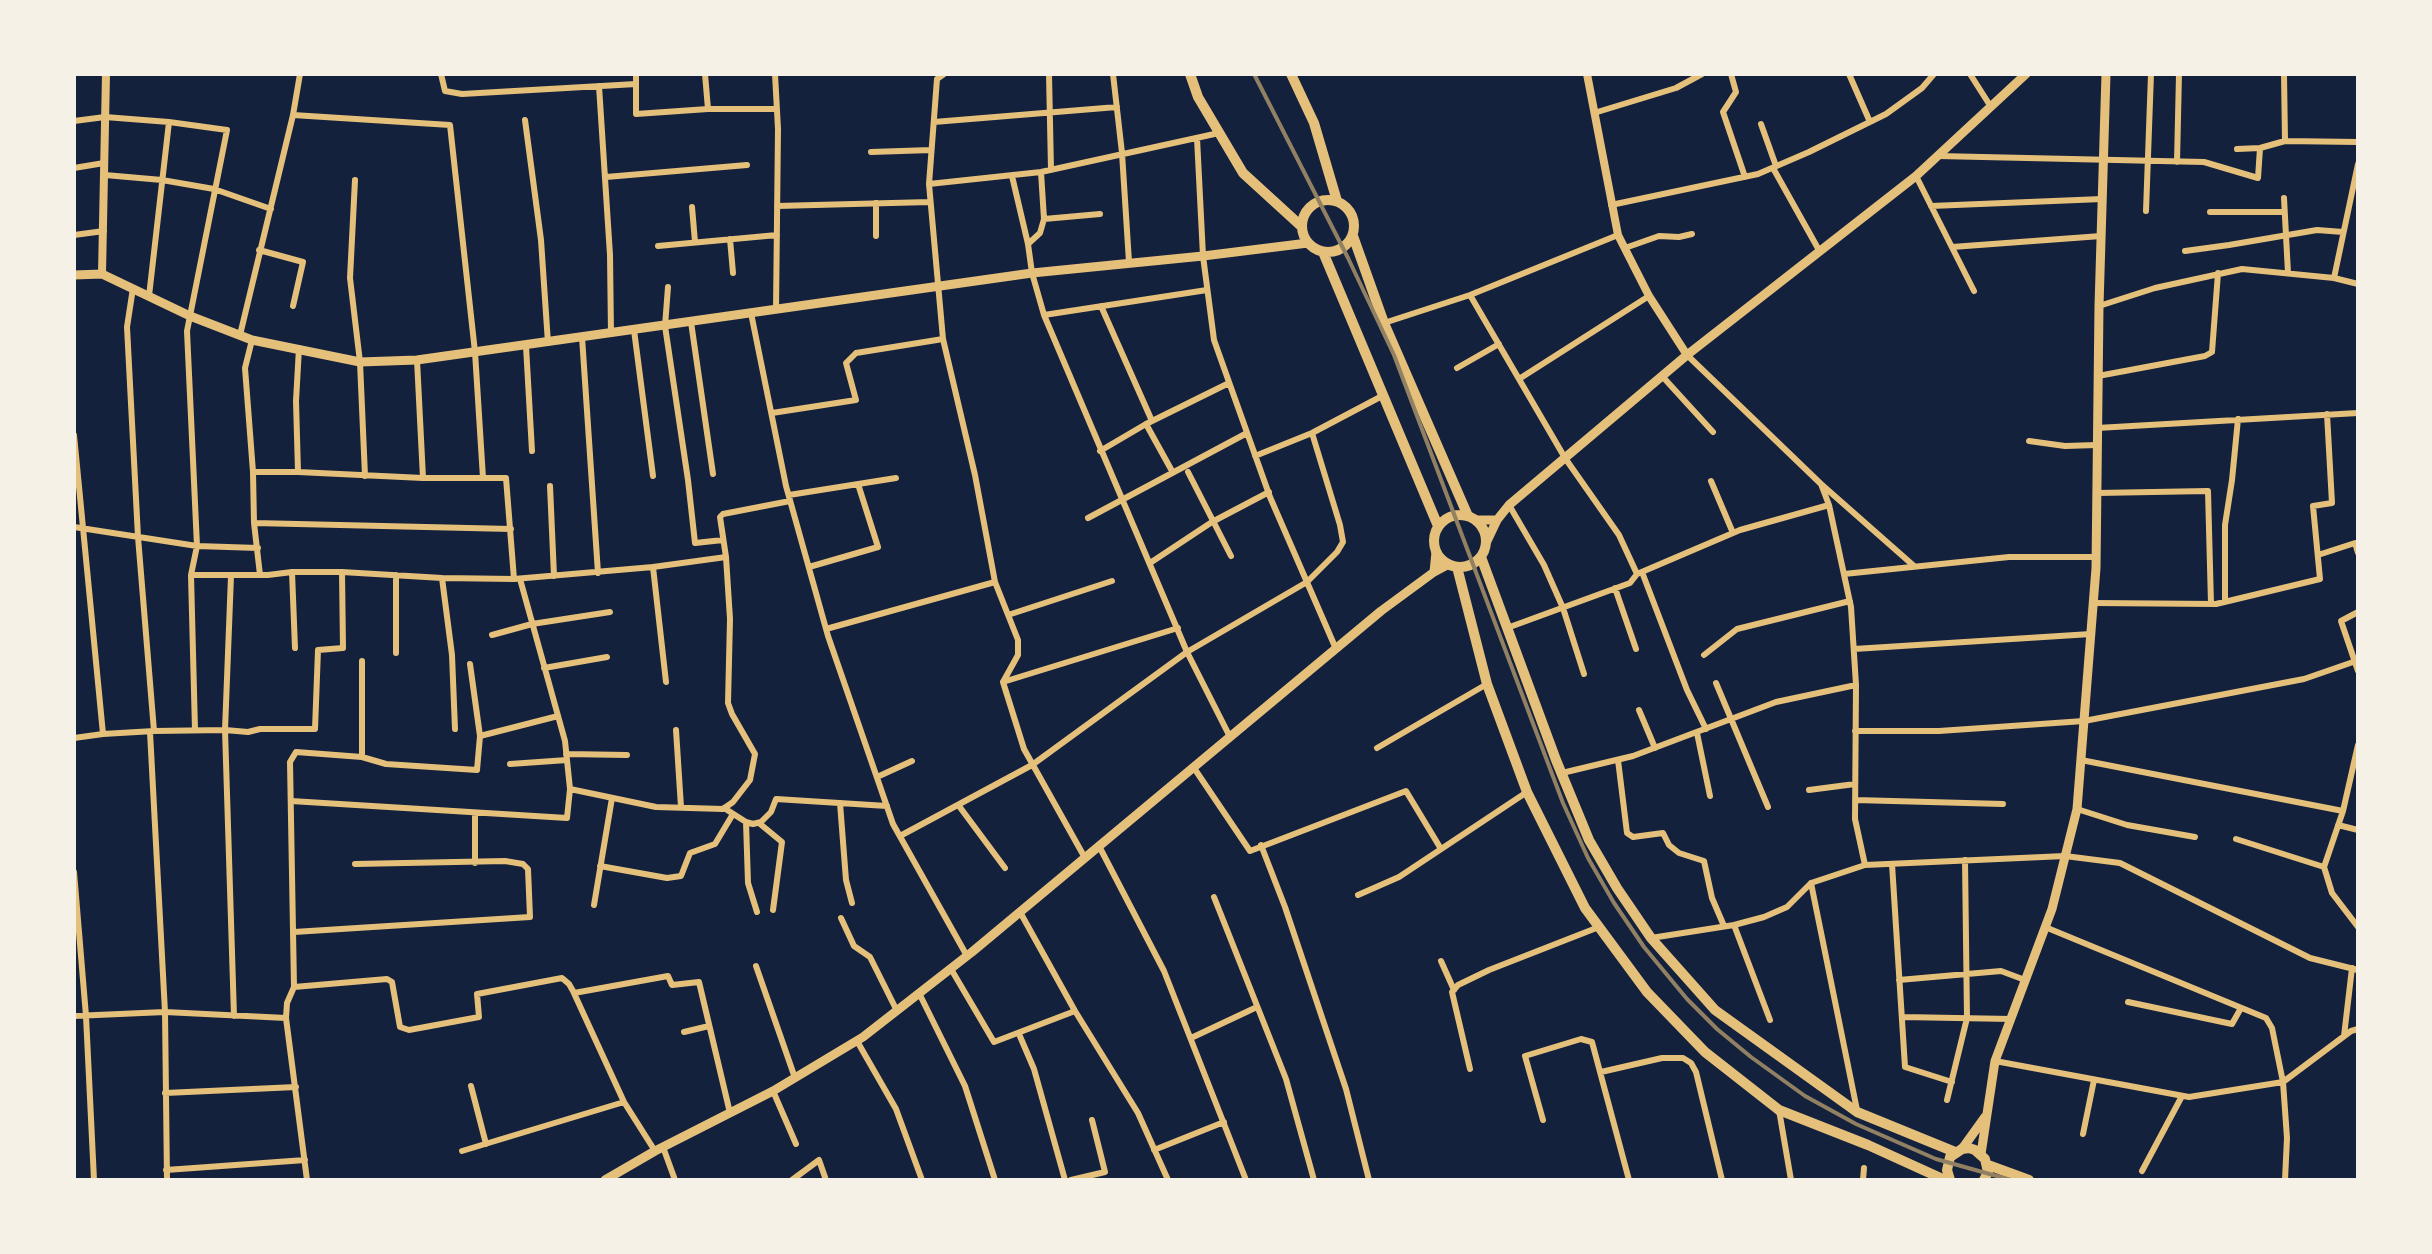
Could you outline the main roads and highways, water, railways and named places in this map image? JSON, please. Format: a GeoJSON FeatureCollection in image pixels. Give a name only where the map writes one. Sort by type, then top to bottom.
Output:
{"type":"FeatureCollection","features":[{"type":"Feature","properties":{"kind":"main road"},"geometry":{"type":"LineString","coordinates":[[1190,74],[1198,97],[1243,173],[1301,226],[1308,243],[1323,252],[1438,526]]}},
{"type":"Feature","properties":{"kind":"main road"},"geometry":{"type":"LineString","coordinates":[[1291,74],[1314,123],[1337,201]]}},
{"type":"Feature","properties":{"kind":"main road"},"geometry":{"type":"LineString","coordinates":[[605,1180],[773,1091],[857,1041],[967,956],[1336,649],[1434,572],[1466,566],[1481,557],[1497,520],[1509,505],[1687,355],[1916,176],[2026,74]]}},
{"type":"Feature","properties":{"kind":"main road"},"geometry":{"type":"LineString","coordinates":[[1981,1154],[1995,1061],[2045,927],[2077,809],[2096,557],[2106,74]]}},
{"type":"Feature","properties":{"kind":"main road"},"geometry":{"type":"LineString","coordinates":[[1301,226],[1313,204],[1320,201],[1337,201],[1345,205],[1354,219],[1353,236],[1384,323],[1472,518],[1482,525],[1487,541]]}},
{"type":"Feature","properties":{"kind":"main road"},"geometry":{"type":"LineString","coordinates":[[1323,252],[1341,249],[1353,236]]}},
{"type":"Feature","properties":{"kind":"main road"},"geometry":{"type":"LineString","coordinates":[[74,275],[102,274],[190,316],[252,340],[360,362],[417,360],[938,285],[1308,243]]}},
{"type":"Feature","properties":{"kind":"main road"},"geometry":{"type":"LineString","coordinates":[[1434,572],[1438,526],[1451,516],[1497,520]]}},
{"type":"Feature","properties":{"kind":"main road"},"geometry":{"type":"LineString","coordinates":[[1436,552],[1453,566],[1487,684],[1527,792],[1585,908],[1647,992],[1705,1052],[1779,1110],[1948,1180],[1947,1163],[1987,1114]]}},
{"type":"Feature","properties":{"kind":"main road"},"geometry":{"type":"LineString","coordinates":[[1481,557],[1589,840],[1651,938],[1715,1010],[1857,1112],[1958,1150],[1975,1150],[1988,1165],[2029,1180]]}},
{"type":"Feature","properties":{"kind":"main road"},"geometry":{"type":"LineString","coordinates":[[1984,1180],[1988,1165]]}},
{"type":"Feature","properties":{"kind":"railway"},"geometry":{"type":"LineString","coordinates":[[1254,74],[1394,355],[1563,803],[1588,858],[1644,947],[1687,999],[1717,1029],[1805,1096],[1856,1124],[1936,1159],[2011,1180]]}}]}
